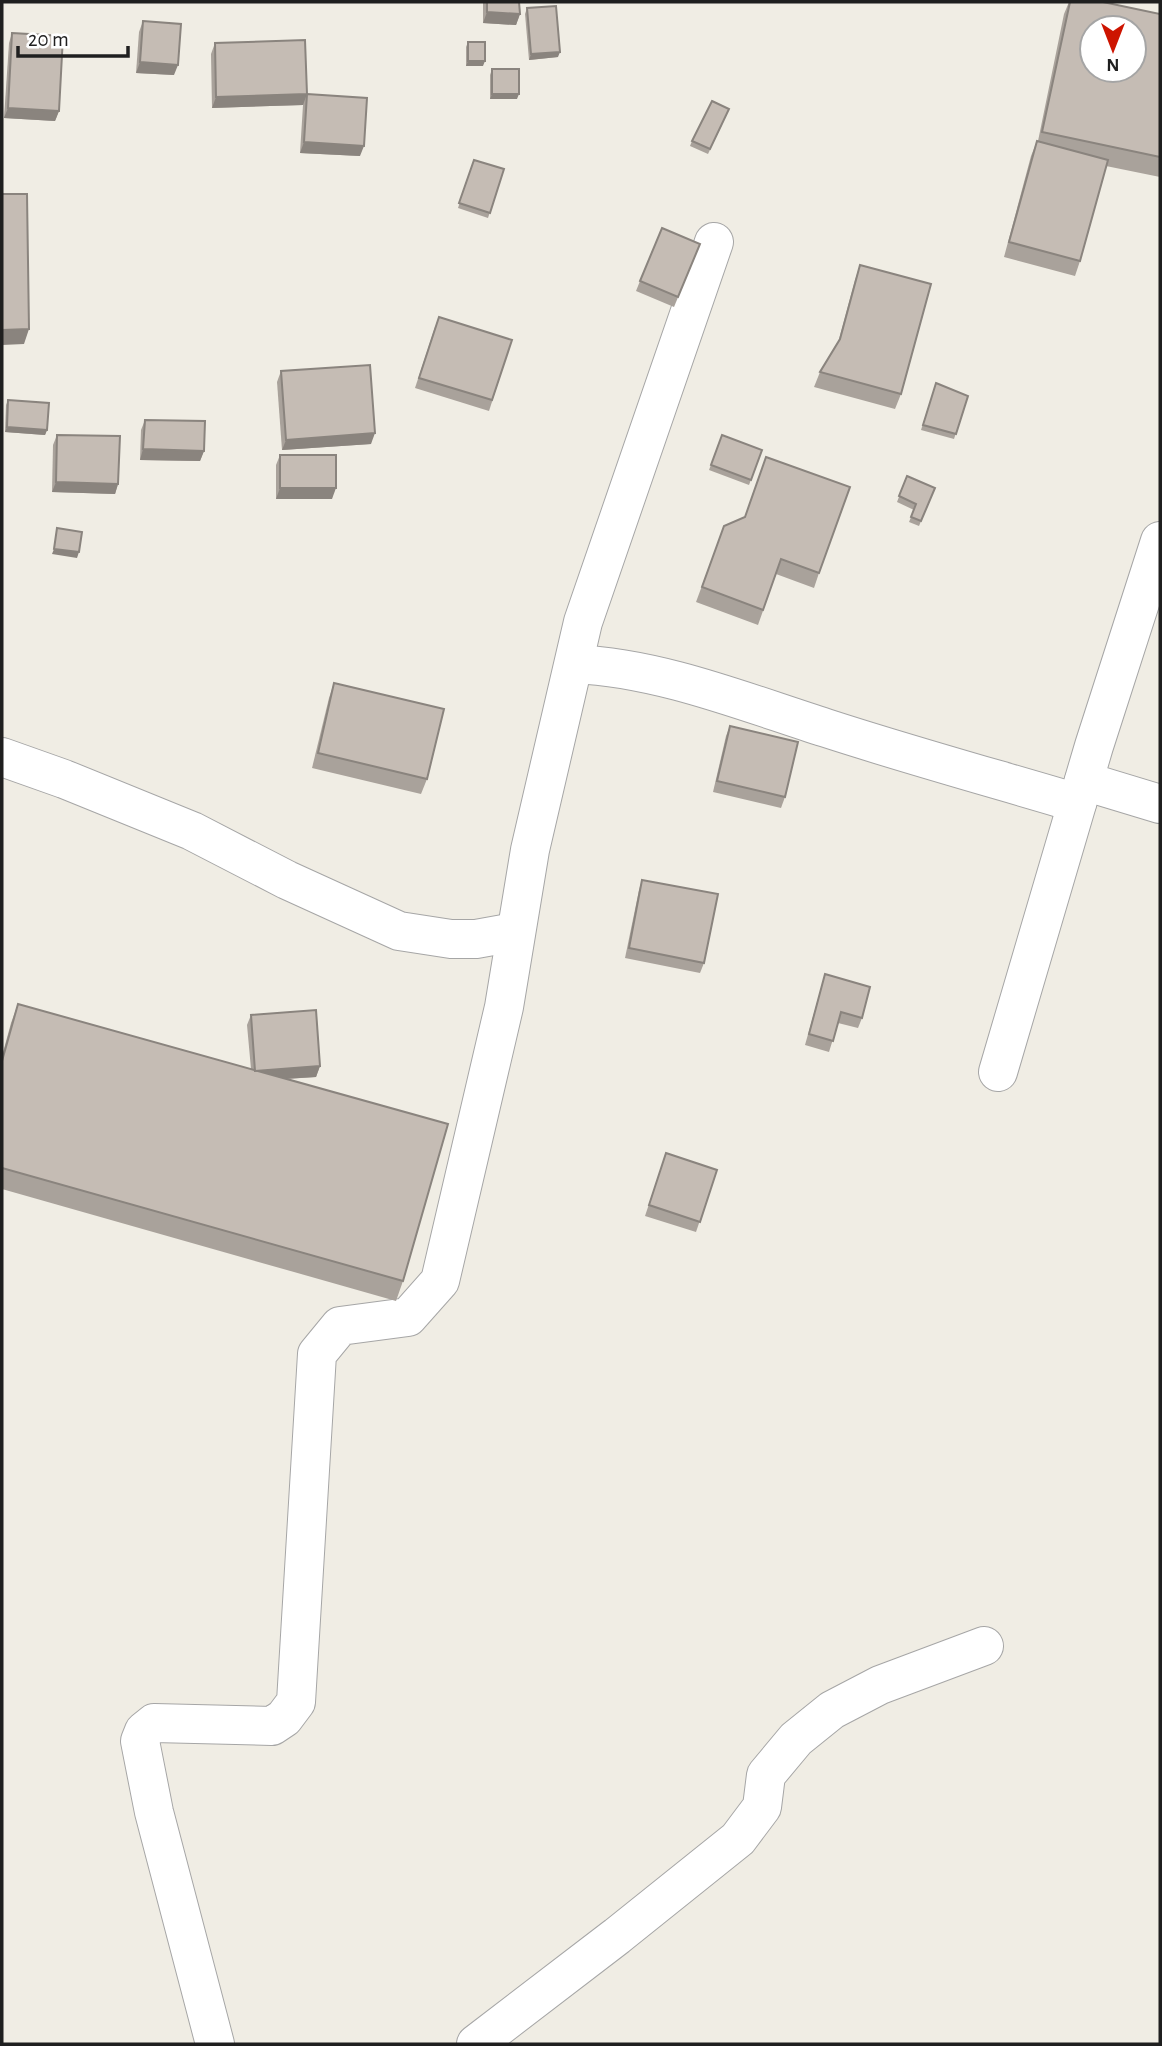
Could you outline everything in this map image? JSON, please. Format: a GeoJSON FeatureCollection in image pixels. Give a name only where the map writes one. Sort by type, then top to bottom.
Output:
{"type":"FeatureCollection","features":[{"type":"Feature","properties":{"kind":"street"},"geometry":{"type":"LineString","coordinates":[[215,2044],[153,1812],[140,1741],[144,1731],[153,1723],[272,1726],[284,1718],[296,1702],[317,1354],[340,1326],[408,1317],[440,1281],[504,1007],[530,850],[583,622],[714,242]]}},
{"type":"Feature","properties":{"kind":"street"},"geometry":{"type":"LineString","coordinates":[[998,1072],[1080,792],[1160,541]]}},
{"type":"Feature","properties":{"kind":"street"},"geometry":{"type":"LineString","coordinates":[[574,664],[623,668],[698,687],[870,743],[1080,792],[1160,804]]}},
{"type":"Feature","properties":{"kind":"street"},"geometry":{"type":"LineString","coordinates":[[2,757],[192,831],[288,880],[399,931],[451,939],[477,939],[515,932]]}},
{"type":"Feature","properties":{"kind":"street"},"geometry":{"type":"LineString","coordinates":[[476,2044],[738,1839],[762,1807],[766,1775],[796,1739],[823,1717],[880,1685],[984,1646]]}},
{"type":"Feature","properties":{"kind":"building"},"geometry":{"type":"Polygon","coordinates":[[[487,2],[519,2],[520,14],[487,12],[487,2]]]}},
{"type":"Feature","properties":{"kind":"building"},"geometry":{"type":"Polygon","coordinates":[[[1070,2],[1103,2],[1160,14],[1160,157],[1042,132],[1070,2]]]}},
{"type":"Feature","properties":{"kind":"building"},"geometry":{"type":"Polygon","coordinates":[[[556,6],[560,52],[531,54],[527,8],[556,6]]]}},
{"type":"Feature","properties":{"kind":"building"},"geometry":{"type":"Polygon","coordinates":[[[143,21],[181,24],[178,65],[140,62],[143,21]]]}},
{"type":"Feature","properties":{"kind":"building"},"geometry":{"type":"Polygon","coordinates":[[[12,33],[63,36],[59,111],[8,108],[12,33]]]}},
{"type":"Feature","properties":{"kind":"building"},"geometry":{"type":"Polygon","coordinates":[[[305,40],[307,94],[216,97],[215,43],[305,40]]]}},
{"type":"Feature","properties":{"kind":"building"},"geometry":{"type":"Polygon","coordinates":[[[468,42],[485,42],[485,61],[468,61],[468,42]]]}},
{"type":"Feature","properties":{"kind":"building"},"geometry":{"type":"Polygon","coordinates":[[[492,69],[519,69],[519,94],[492,94],[492,69]]]}},
{"type":"Feature","properties":{"kind":"building"},"geometry":{"type":"Polygon","coordinates":[[[307,94],[367,98],[364,146],[304,142],[307,94]]]}},
{"type":"Feature","properties":{"kind":"building"},"geometry":{"type":"Polygon","coordinates":[[[712,101],[729,109],[710,149],[692,141],[712,101]]]}},
{"type":"Feature","properties":{"kind":"building"},"geometry":{"type":"Polygon","coordinates":[[[1037,141],[1108,160],[1080,261],[1009,242],[1037,141]]]}},
{"type":"Feature","properties":{"kind":"building"},"geometry":{"type":"Polygon","coordinates":[[[474,160],[504,169],[490,213],[459,203],[474,160]]]}},
{"type":"Feature","properties":{"kind":"building"},"geometry":{"type":"Polygon","coordinates":[[[2,194],[27,194],[29,329],[2,330],[2,194]]]}},
{"type":"Feature","properties":{"kind":"building"},"geometry":{"type":"Polygon","coordinates":[[[662,228],[700,244],[678,297],[640,281],[662,228]]]}},
{"type":"Feature","properties":{"kind":"building"},"geometry":{"type":"Polygon","coordinates":[[[860,265],[931,284],[901,394],[820,372],[840,339],[860,265]]]}},
{"type":"Feature","properties":{"kind":"building"},"geometry":{"type":"Polygon","coordinates":[[[439,317],[512,340],[492,400],[419,378],[439,317]]]}},
{"type":"Feature","properties":{"kind":"building"},"geometry":{"type":"Polygon","coordinates":[[[370,365],[375,433],[286,440],[281,371],[370,365]]]}},
{"type":"Feature","properties":{"kind":"building"},"geometry":{"type":"Polygon","coordinates":[[[936,383],[968,396],[956,434],[923,425],[936,383]]]}},
{"type":"Feature","properties":{"kind":"building"},"geometry":{"type":"Polygon","coordinates":[[[8,400],[49,403],[47,430],[7,427],[8,400]]]}},
{"type":"Feature","properties":{"kind":"building"},"geometry":{"type":"Polygon","coordinates":[[[145,420],[205,421],[204,451],[143,449],[145,420]]]}},
{"type":"Feature","properties":{"kind":"building"},"geometry":{"type":"Polygon","coordinates":[[[57,435],[120,436],[118,484],[56,482],[57,435]]]}},
{"type":"Feature","properties":{"kind":"building"},"geometry":{"type":"Polygon","coordinates":[[[722,435],[762,450],[751,480],[711,465],[722,435]]]}},
{"type":"Feature","properties":{"kind":"building"},"geometry":{"type":"Polygon","coordinates":[[[280,455],[336,455],[336,488],[280,488],[280,455]]]}},
{"type":"Feature","properties":{"kind":"building"},"geometry":{"type":"Polygon","coordinates":[[[766,457],[850,487],[819,573],[781,559],[763,610],[702,587],[724,526],[745,517],[766,457]]]}},
{"type":"Feature","properties":{"kind":"building"},"geometry":{"type":"Polygon","coordinates":[[[907,476],[935,488],[921,521],[911,517],[916,504],[899,496],[907,476]]]}},
{"type":"Feature","properties":{"kind":"building"},"geometry":{"type":"Polygon","coordinates":[[[57,528],[82,532],[79,552],[54,549],[57,528]]]}},
{"type":"Feature","properties":{"kind":"building"},"geometry":{"type":"Polygon","coordinates":[[[334,683],[444,709],[427,779],[318,753],[334,683]]]}},
{"type":"Feature","properties":{"kind":"building"},"geometry":{"type":"Polygon","coordinates":[[[730,726],[798,742],[785,797],[717,781],[730,726]]]}},
{"type":"Feature","properties":{"kind":"building"},"geometry":{"type":"Polygon","coordinates":[[[642,880],[718,894],[704,963],[629,948],[642,880]]]}},
{"type":"Feature","properties":{"kind":"building"},"geometry":{"type":"Polygon","coordinates":[[[825,974],[870,987],[862,1018],[841,1012],[833,1041],[809,1034],[825,974]]]}},
{"type":"Feature","properties":{"kind":"building"},"geometry":{"type":"Polygon","coordinates":[[[18,1004],[448,1124],[403,1281],[2,1168],[2,1061],[18,1004]]]}},
{"type":"Feature","properties":{"kind":"building"},"geometry":{"type":"Polygon","coordinates":[[[316,1010],[320,1066],[255,1071],[251,1015],[316,1010]]]}},
{"type":"Feature","properties":{"kind":"building"},"geometry":{"type":"Polygon","coordinates":[[[666,1153],[717,1170],[700,1222],[649,1205],[666,1153]]]}}]}
